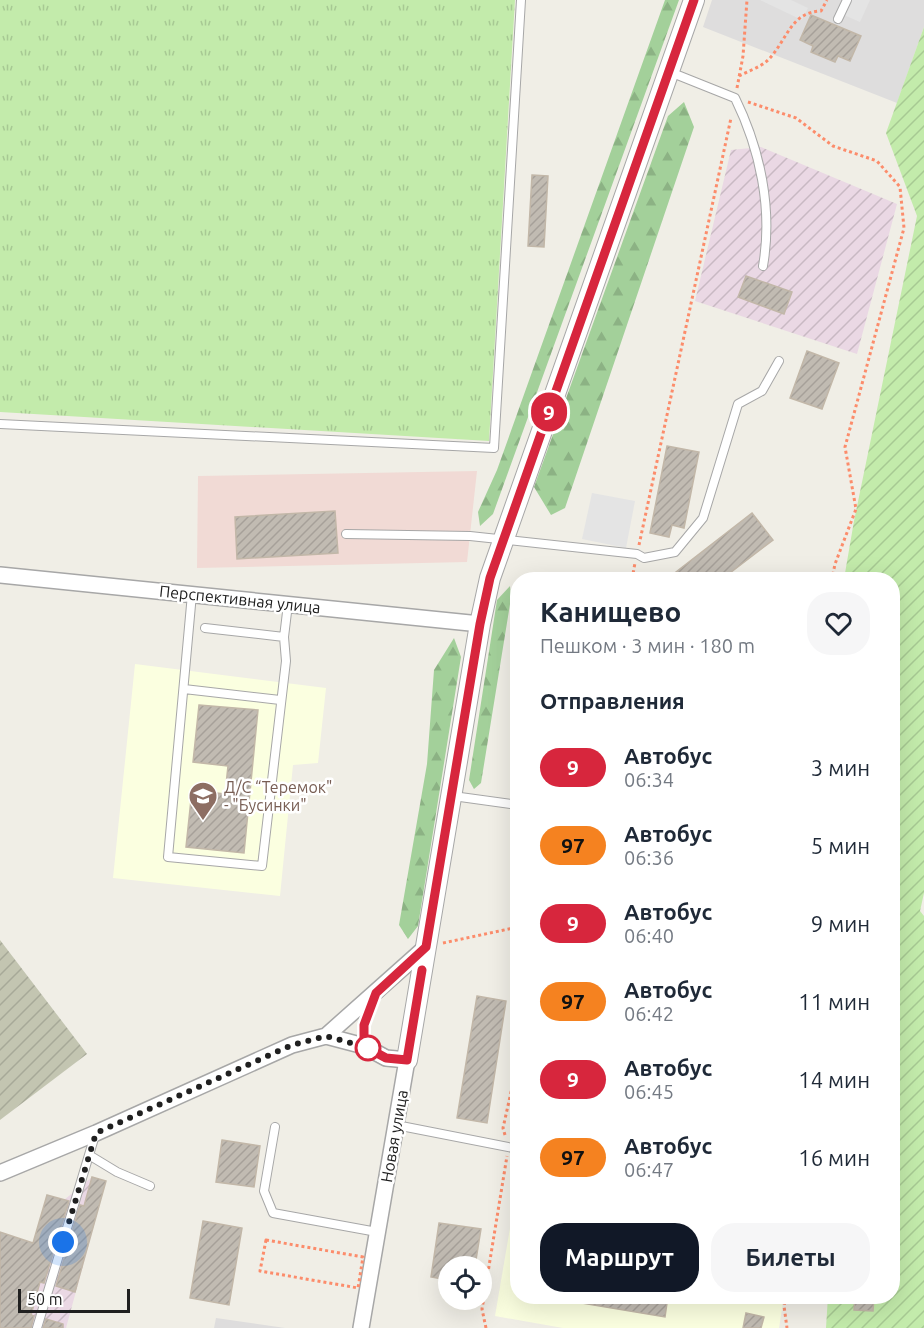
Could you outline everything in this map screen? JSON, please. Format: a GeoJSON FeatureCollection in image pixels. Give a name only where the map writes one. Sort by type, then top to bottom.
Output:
{"type":"FeatureCollection","features":[{"type":"Feature","properties":{"kind":"street","name":"Новая улица"},"geometry":{"type":"LineString","coordinates":[[361,1328],[480,624],[490,578],[694,0]]}},
{"type":"Feature","properties":{"kind":"street","name":"Перспективная улица"},"geometry":{"type":"LineString","coordinates":[[0,575],[480,624]]}},
{"type":"Feature","properties":{"kind":"street"},"geometry":{"type":"LineString","coordinates":[[0,1173],[96,1133],[292,1045],[326,1036],[426,947]]}},
{"type":"Feature","properties":{"kind":"street"},"geometry":{"type":"LineString","coordinates":[[326,1036],[364,1046],[386,1058],[407,1060]]}},
{"type":"Feature","properties":{"kind":"lane"},"geometry":{"type":"LineString","coordinates":[[0,424],[494,448],[521,0]]}},
{"type":"Feature","properties":{"kind":"lane"},"geometry":{"type":"LineString","coordinates":[[838,19],[847,0]]}},
{"type":"Feature","properties":{"kind":"lane"},"geometry":{"type":"LineString","coordinates":[[669,71],[735,98],[748,126],[764,186],[767,243],[763,266]]}},
{"type":"Feature","properties":{"kind":"lane"},"geometry":{"type":"LineString","coordinates":[[346,534],[504,538],[637,554],[644,558],[675,552],[703,518],[738,404],[762,391],[779,361]]}},
{"type":"Feature","properties":{"kind":"lane"},"geometry":{"type":"LineString","coordinates":[[192,594],[168,857],[262,866],[286,661],[284,637],[288,604]]}},
{"type":"Feature","properties":{"kind":"lane"},"geometry":{"type":"LineString","coordinates":[[205,628],[284,637]]}},
{"type":"Feature","properties":{"kind":"lane"},"geometry":{"type":"LineString","coordinates":[[184,689],[280,700]]}},
{"type":"Feature","properties":{"kind":"lane"},"geometry":{"type":"LineString","coordinates":[[451,795],[510,805]]}},
{"type":"Feature","properties":{"kind":"lane"},"geometry":{"type":"LineString","coordinates":[[364,1046],[364,1025],[376,993]]}},
{"type":"Feature","properties":{"kind":"lane"},"geometry":{"type":"LineString","coordinates":[[396,1125],[509,1148]]}},
{"type":"Feature","properties":{"kind":"lane"},"geometry":{"type":"LineString","coordinates":[[275,1127],[264,1191],[273,1213],[377,1232]]}},
{"type":"Feature","properties":{"kind":"lane"},"geometry":{"type":"LineString","coordinates":[[37,1328],[96,1133]]}},
{"type":"Feature","properties":{"kind":"lane"},"geometry":{"type":"LineString","coordinates":[[89,1155],[117,1172],[150,1186]]}},
{"type":"Feature","properties":{"kind":"path"},"geometry":{"type":"LineString","coordinates":[[633,572],[735,98],[743,56],[747,0]]}},
{"type":"Feature","properties":{"kind":"path"},"geometry":{"type":"LineString","coordinates":[[739,76],[767,61],[800,15],[821,11],[827,0]]}},
{"type":"Feature","properties":{"kind":"path"},"geometry":{"type":"LineString","coordinates":[[735,98],[796,118],[833,146],[877,161],[900,187],[904,228],[845,447],[856,509],[833,572]]}},
{"type":"Feature","properties":{"kind":"path"},"geometry":{"type":"LineString","coordinates":[[426,947],[510,929]]}},
{"type":"Feature","properties":{"kind":"path"},"geometry":{"type":"LineString","coordinates":[[486,1328],[482,1310],[509,1148],[503,1128],[510,1097]]}},
{"type":"Feature","properties":{"kind":"path"},"geometry":{"type":"LineString","coordinates":[[266,1240],[363,1257],[358,1288],[260,1271],[266,1240]]}},
{"type":"Feature","properties":{"kind":"path"},"geometry":{"type":"LineString","coordinates":[[784,1304],[787,1328]]}},
{"type":"Feature","properties":{"kind":"shaded area"},"geometry":{"type":"Polygon","coordinates":[[[712,0],[924,0],[924,27],[897,103],[703,27],[712,0]]]}},
{"type":"Feature","properties":{"kind":"shaded area"},"geometry":{"type":"Polygon","coordinates":[[[760,0],[791,0],[808,8],[802,20],[760,0]]]}},
{"type":"Feature","properties":{"kind":"shaded area"},"geometry":{"type":"Polygon","coordinates":[[[849,0],[870,0],[860,22],[844,15],[849,0]]]}},
{"type":"Feature","properties":{"kind":"shaded area"},"geometry":{"type":"Polygon","coordinates":[[[761,147],[897,204],[857,354],[695,301],[731,150],[761,147]]]}},
{"type":"Feature","properties":{"kind":"shaded area"},"geometry":{"type":"Polygon","coordinates":[[[477,471],[467,562],[197,568],[198,476],[477,471]]]}},
{"type":"Feature","properties":{"kind":"shaded area"},"geometry":{"type":"Polygon","coordinates":[[[592,493],[635,501],[626,548],[582,539],[592,493]]]}},
{"type":"Feature","properties":{"kind":"shaded area","name":"Д/С “Теремок\" - \"Бусинки\""},"geometry":{"type":"Polygon","coordinates":[[[135,664],[326,688],[318,763],[293,765],[280,896],[113,878],[135,664]]]}},
{"type":"Feature","properties":{"kind":"shaded area"},"geometry":{"type":"Polygon","coordinates":[[[0,940],[87,1054],[0,1120],[0,940]]]}},
{"type":"Feature","properties":{"kind":"shaded area"},"geometry":{"type":"Polygon","coordinates":[[[92,1177],[106,1181],[66,1328],[9,1328],[47,1195],[64,1200],[92,1177]]]}},
{"type":"Feature","properties":{"kind":"shaded area"},"geometry":{"type":"Polygon","coordinates":[[[510,1228],[510,1304],[783,1304],[779,1328],[563,1328],[495,1316],[510,1228]]]}},
{"type":"Feature","properties":{"kind":"shaded area"},"geometry":{"type":"Polygon","coordinates":[[[216,1318],[285,1328],[214,1328],[216,1318]]]}},
{"type":"Feature","properties":{"kind":"green space"},"geometry":{"type":"Polygon","coordinates":[[[0,0],[515,0],[489,441],[0,412],[0,0]]]}},
{"type":"Feature","properties":{"kind":"green space"},"geometry":{"type":"Polygon","coordinates":[[[665,0],[679,0],[493,514],[480,526],[478,512],[497,470],[665,0]]]}},
{"type":"Feature","properties":{"kind":"green space"},"geometry":{"type":"Polygon","coordinates":[[[924,27],[924,893],[920,911],[924,916],[924,1328],[826,1328],[828,1304],[900,1304],[900,572],[845,572],[917,216],[886,133],[924,27]]]}},
{"type":"Feature","properties":{"kind":"green space"},"geometry":{"type":"Polygon","coordinates":[[[684,102],[694,127],[565,508],[551,515],[534,487],[668,116],[684,102]]]}},
{"type":"Feature","properties":{"kind":"green space"},"geometry":{"type":"Polygon","coordinates":[[[510,586],[510,604],[481,783],[474,789],[469,780],[497,600],[510,586]]]}},
{"type":"Feature","properties":{"kind":"green space"},"geometry":{"type":"Polygon","coordinates":[[[454,638],[461,657],[418,926],[408,939],[399,925],[427,764],[434,670],[454,638]]]}},
{"type":"Feature","properties":{"kind":"building"},"geometry":{"type":"Polygon","coordinates":[[[811,15],[861,36],[850,61],[838,56],[835,62],[811,52],[813,46],[800,40],[811,15]]]}},
{"type":"Feature","properties":{"kind":"building"},"geometry":{"type":"Polygon","coordinates":[[[532,175],[548,176],[544,247],[528,246],[532,175]]]}},
{"type":"Feature","properties":{"kind":"building"},"geometry":{"type":"Polygon","coordinates":[[[746,276],[792,292],[784,314],[738,297],[746,276]]]}},
{"type":"Feature","properties":{"kind":"building"},"geometry":{"type":"Polygon","coordinates":[[[807,351],[839,363],[822,409],[790,398],[807,351]]]}},
{"type":"Feature","properties":{"kind":"building"},"geometry":{"type":"Polygon","coordinates":[[[667,446],[699,452],[684,528],[672,525],[669,537],[650,533],[667,446]]]}},
{"type":"Feature","properties":{"kind":"building"},"geometry":{"type":"Polygon","coordinates":[[[335,511],[338,553],[237,559],[235,517],[335,511]]]}},
{"type":"Feature","properties":{"kind":"building"},"geometry":{"type":"Polygon","coordinates":[[[752,513],[773,540],[731,572],[676,572],[752,513]]]}},
{"type":"Feature","properties":{"kind":"building"},"geometry":{"type":"Polygon","coordinates":[[[199,705],[258,710],[244,853],[186,847],[192,790],[225,794],[228,766],[193,762],[199,705]]]}},
{"type":"Feature","properties":{"kind":"building"},"geometry":{"type":"Polygon","coordinates":[[[477,996],[506,1001],[487,1123],[457,1118],[477,996]]]}},
{"type":"Feature","properties":{"kind":"building"},"geometry":{"type":"Polygon","coordinates":[[[222,1140],[260,1146],[254,1187],[216,1182],[222,1140]]]}},
{"type":"Feature","properties":{"kind":"building"},"geometry":{"type":"Polygon","coordinates":[[[92,1177],[106,1181],[75,1292],[56,1286],[80,1205],[84,1206],[92,1177]]]}},
{"type":"Feature","properties":{"kind":"building"},"geometry":{"type":"Polygon","coordinates":[[[47,1195],[69,1201],[44,1283],[40,1282],[31,1315],[34,1316],[31,1328],[0,1328],[0,1232],[33,1243],[47,1195]]]}},
{"type":"Feature","properties":{"kind":"building"},"geometry":{"type":"Polygon","coordinates":[[[203,1221],[242,1228],[229,1305],[190,1298],[203,1221]]]}},
{"type":"Feature","properties":{"kind":"building"},"geometry":{"type":"Polygon","coordinates":[[[439,1223],[481,1229],[477,1256],[438,1256],[438,1278],[431,1277],[439,1223]]]}},
{"type":"Feature","properties":{"kind":"building"},"geometry":{"type":"Polygon","coordinates":[[[587,1304],[667,1304],[665,1317],[587,1304]]]}},
{"type":"Feature","properties":{"kind":"building"},"geometry":{"type":"Polygon","coordinates":[[[854,1304],[873,1304],[873,1311],[854,1310],[854,1304]]]}},
{"type":"Feature","properties":{"kind":"building"},"geometry":{"type":"Polygon","coordinates":[[[746,1313],[764,1317],[761,1328],[743,1328],[746,1313]]]}},
{"type":"Feature","properties":{"kind":"building"},"geometry":{"type":"Polygon","coordinates":[[[46,1319],[63,1324],[63,1328],[43,1328],[46,1319]]]}},
{"type":"Feature","properties":{"kind":"bus line","name":"9"},"geometry":{"type":"LineString","coordinates":[[422,970],[407,1060],[386,1058],[364,1046],[364,1025],[376,993],[426,947],[480,624],[490,578],[694,0]]}},
{"type":"Feature","properties":{"kind":"place","name":"Д/С “Теремок\" - \"Бусинки\""},"geometry":{"type":"Point","coordinates":[203,822]}},
{"type":"Feature","properties":{"kind":"route"},"geometry":{"type":"LineString","coordinates":[[63,1242],[96,1133],[292,1045],[326,1036],[368,1048]]}}]}
